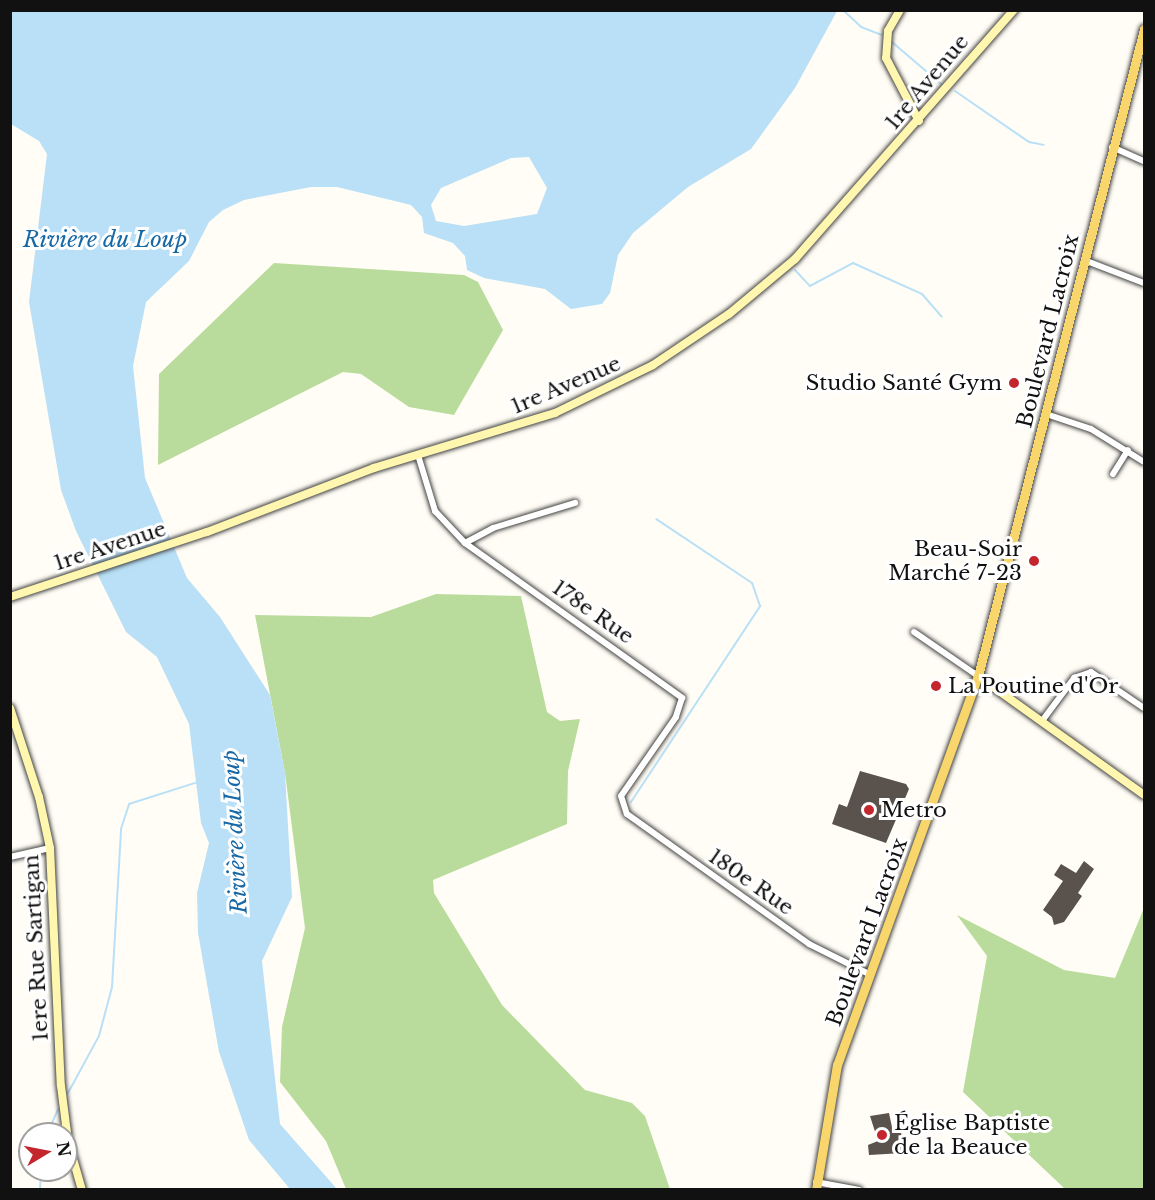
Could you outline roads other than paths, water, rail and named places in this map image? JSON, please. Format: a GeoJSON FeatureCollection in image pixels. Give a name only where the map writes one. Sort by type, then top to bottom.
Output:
{"type":"FeatureCollection","features":[{"type":"Feature","properties":{"kind":"main road"},"geometry":{"type":"LineString","coordinates":[[900,10],[888,31],[886,58],[919,121]]}},
{"type":"Feature","properties":{"kind":"main road","name":"1re Avenue"},"geometry":{"type":"LineString","coordinates":[[10,597],[207,532],[418,455],[555,413],[671,354],[795,259],[919,121],[1014,10]]}},
{"type":"Feature","properties":{"kind":"main road","name":"Boulevard Lacroix"},"geometry":{"type":"LineString","coordinates":[[816,1186],[828,1096],[978,676],[1144,29]]}},
{"type":"Feature","properties":{"kind":"main road"},"geometry":{"type":"LineString","coordinates":[[978,676],[1144,795]]}},
{"type":"Feature","properties":{"kind":"main road","name":"1ere Rue Sartigan"},"geometry":{"type":"LineString","coordinates":[[10,708],[39,797],[50,848],[61,1086],[68,1141],[82,1190]]}},
{"type":"Feature","properties":{"kind":"street"},"geometry":{"type":"LineString","coordinates":[[1112,147],[1144,161]]}},
{"type":"Feature","properties":{"kind":"street"},"geometry":{"type":"LineString","coordinates":[[1084,260],[1144,283]]}},
{"type":"Feature","properties":{"kind":"street"},"geometry":{"type":"LineString","coordinates":[[1046,414],[1091,429],[1144,462]]}},
{"type":"Feature","properties":{"kind":"street"},"geometry":{"type":"LineString","coordinates":[[1113,474],[1128,450]]}},
{"type":"Feature","properties":{"kind":"street","name":"178e Rue"},"geometry":{"type":"LineString","coordinates":[[418,455],[435,511],[465,543],[682,698],[680,710],[625,789],[621,804]]}},
{"type":"Feature","properties":{"kind":"street"},"geometry":{"type":"LineString","coordinates":[[465,543],[493,528],[575,503]]}},
{"type":"Feature","properties":{"kind":"street"},"geometry":{"type":"LineString","coordinates":[[914,632],[978,676]]}},
{"type":"Feature","properties":{"kind":"street"},"geometry":{"type":"LineString","coordinates":[[1042,721],[1074,678],[1091,672],[1144,708]]}},
{"type":"Feature","properties":{"kind":"street","name":"180e Rue"},"geometry":{"type":"LineString","coordinates":[[621,804],[627,814],[809,944],[871,975]]}},
{"type":"Feature","properties":{"kind":"street"},"geometry":{"type":"LineString","coordinates":[[10,857],[50,848]]}},
{"type":"Feature","properties":{"kind":"street"},"geometry":{"type":"LineString","coordinates":[[816,1186],[859,1190]]}},
{"type":"Feature","properties":{"kind":"water","name":"Rivière du Loup"},"geometry":{"type":"Polygon","coordinates":[[[10,11],[837,11],[795,88],[751,149],[688,187],[633,233],[618,255],[610,293],[602,304],[571,309],[545,289],[484,278],[467,270],[465,256],[453,243],[424,233],[422,217],[411,205],[337,187],[311,187],[244,200],[223,210],[209,222],[189,261],[146,302],[133,366],[145,478],[187,578],[220,617],[270,695],[285,773],[292,897],[262,961],[280,1124],[337,1189],[290,1189],[249,1140],[219,1052],[198,933],[197,893],[209,843],[201,823],[189,724],[157,657],[126,632],[76,531],[61,490],[29,302],[47,154],[39,141],[11,124],[10,11]],[[529,157],[511,158],[441,188],[431,205],[436,221],[464,226],[537,214],[547,188],[529,157]]]}},
{"type":"Feature","properties":{"kind":"waterway"},"geometry":{"type":"LineString","coordinates":[[843,10],[861,27],[882,35]]}},
{"type":"Feature","properties":{"kind":"waterway"},"geometry":{"type":"LineString","coordinates":[[892,42],[941,84]]}},
{"type":"Feature","properties":{"kind":"waterway"},"geometry":{"type":"LineString","coordinates":[[955,91],[1029,142],[1044,145]]}},
{"type":"Feature","properties":{"kind":"waterway"},"geometry":{"type":"LineString","coordinates":[[795,270],[810,286],[853,263],[922,294],[942,317]]}},
{"type":"Feature","properties":{"kind":"waterway"},"geometry":{"type":"LineString","coordinates":[[631,802],[760,606],[752,583],[656,519]]}},
{"type":"Feature","properties":{"kind":"waterway"},"geometry":{"type":"LineString","coordinates":[[68,1093],[99,1036],[112,987],[121,829],[129,804],[198,782]]}},
{"type":"Feature","properties":{"kind":"waterway"},"geometry":{"type":"LineString","coordinates":[[52,1122],[58,1109]]}},
{"type":"Feature","properties":{"kind":"waterway"},"geometry":{"type":"LineString","coordinates":[[40,1182],[40,1190]]}},
{"type":"Feature","properties":{"kind":"place","name":"Studio Santé Gym"},"geometry":{"type":"Point","coordinates":[1014,383]}},
{"type":"Feature","properties":{"kind":"place","name":"Beau-Soir Marché 7-23"},"geometry":{"type":"Point","coordinates":[1034,561]}},
{"type":"Feature","properties":{"kind":"place","name":"La Poutine d'Or"},"geometry":{"type":"Point","coordinates":[936,686]}},
{"type":"Feature","properties":{"kind":"place","name":"Metro"},"geometry":{"type":"Point","coordinates":[869,810]}},
{"type":"Feature","properties":{"kind":"place","name":"Église Baptiste de la Beauce"},"geometry":{"type":"Point","coordinates":[882,1135]}}]}
